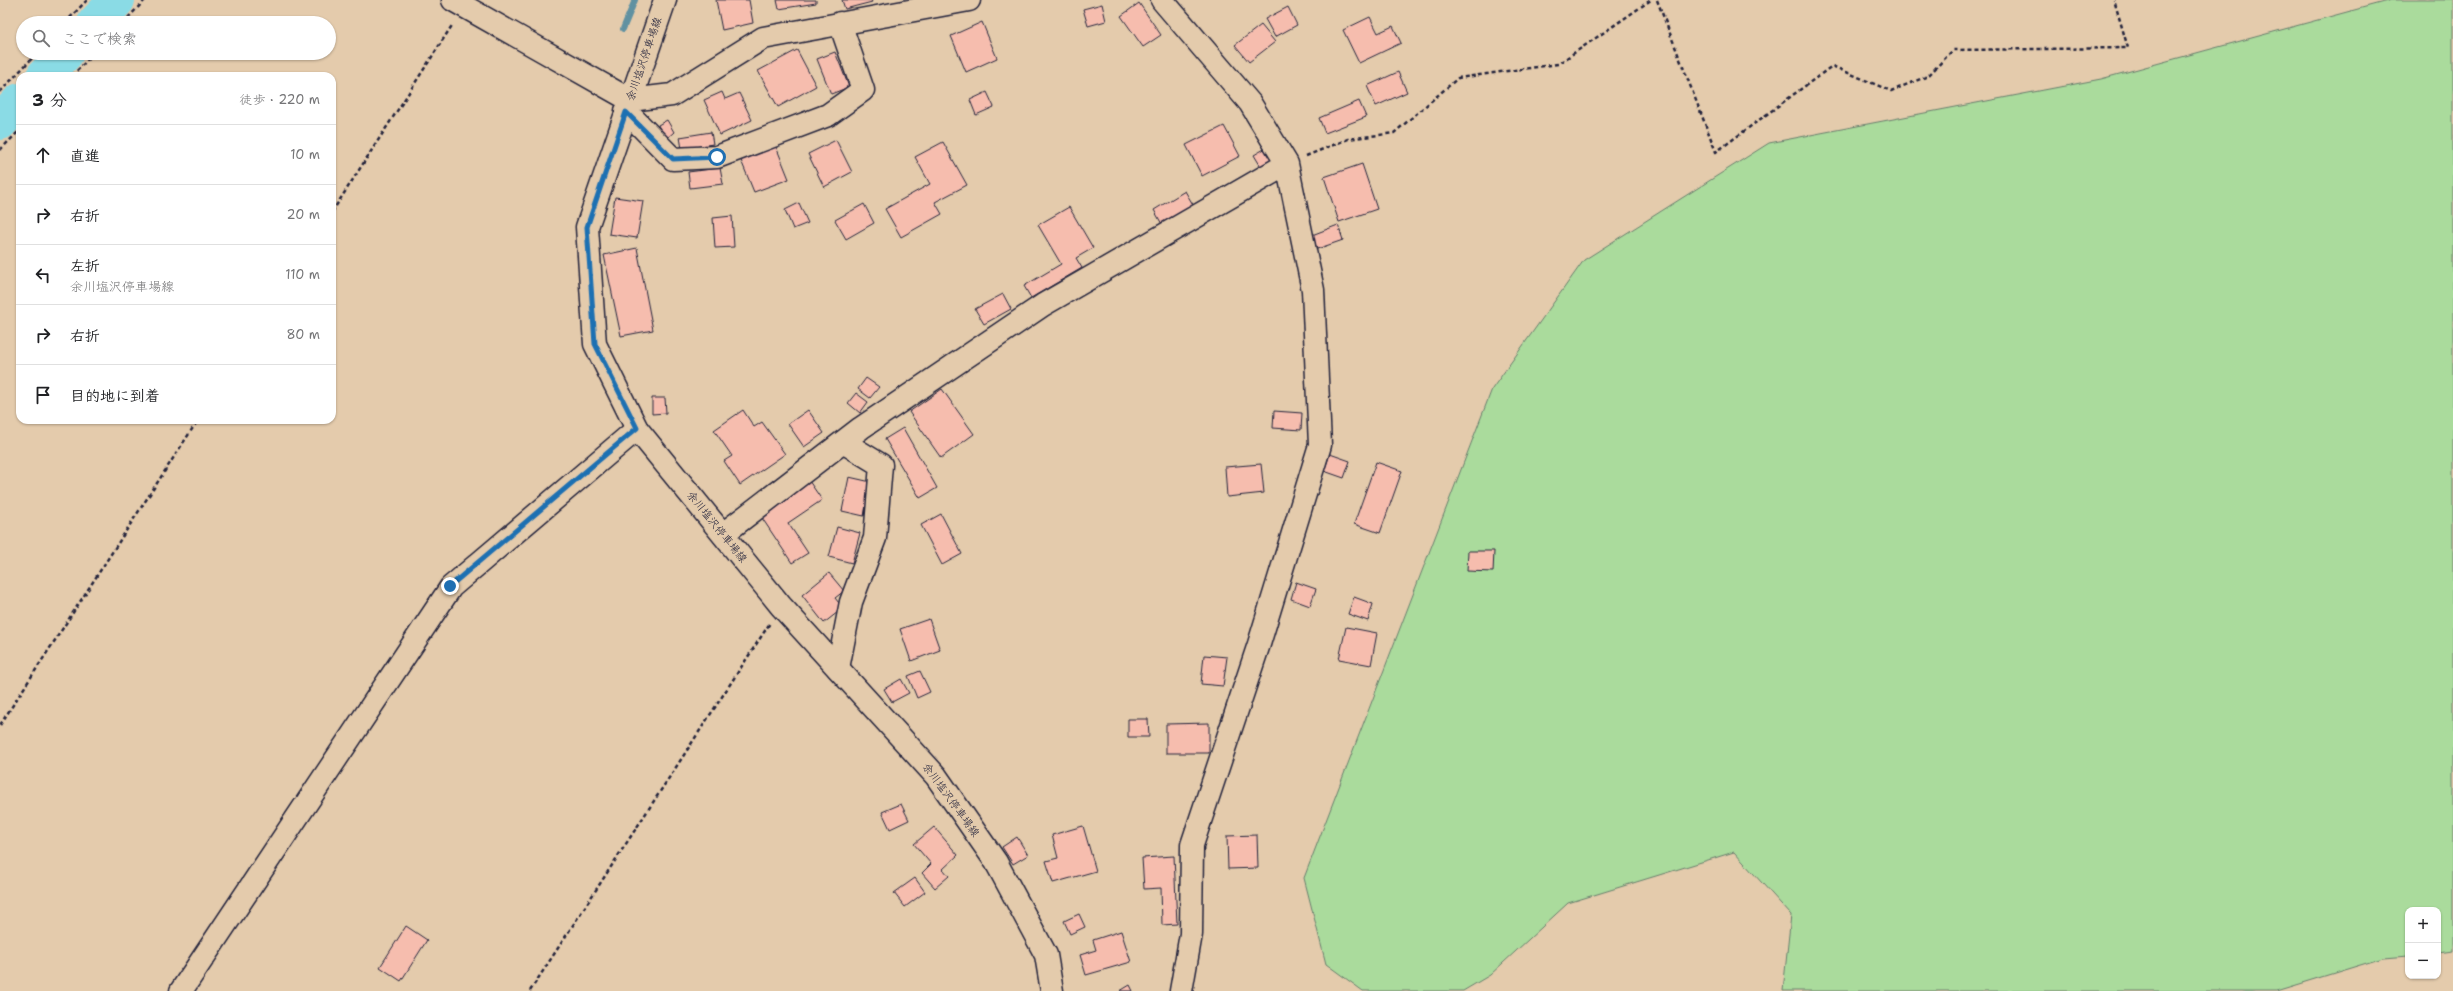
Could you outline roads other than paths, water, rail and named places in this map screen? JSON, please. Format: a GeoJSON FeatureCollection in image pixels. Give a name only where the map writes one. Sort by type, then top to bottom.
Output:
{"type":"FeatureCollection","features":[{"type":"Feature","properties":{"kind":"street","name":"余川塩沢停車場線"},"geometry":{"type":"LineString","coordinates":[[665,0],[587,227],[595,344],[637,428],[781,606],[936,776],[996,862],[1046,955],[1052,991]]}},
{"type":"Feature","properties":{"kind":"street"},"geometry":{"type":"LineString","coordinates":[[628,106],[672,95],[763,38],[969,0]]}},
{"type":"Feature","properties":{"kind":"street"},"geometry":{"type":"LineString","coordinates":[[1162,0],[1250,103],[1287,164],[1313,290],[1320,445],[1259,644],[1192,845],[1191,934],[1181,991]]}},
{"type":"Feature","properties":{"kind":"street"},"geometry":{"type":"LineString","coordinates":[[459,3],[628,106],[673,159],[717,157],[828,115],[863,90],[840,23]]}},
{"type":"Feature","properties":{"kind":"street"},"geometry":{"type":"LineString","coordinates":[[723,534],[843,442],[1043,305],[1287,164]]}},
{"type":"Feature","properties":{"kind":"street"},"geometry":{"type":"LineString","coordinates":[[181,991],[450,586],[637,428]]}},
{"type":"Feature","properties":{"kind":"street"},"geometry":{"type":"LineString","coordinates":[[838,668],[851,602],[875,538],[882,465],[843,442]]}},
{"type":"Feature","properties":{"kind":"waterway"},"geometry":{"type":"LineString","coordinates":[[102,16],[117,0]]}},
{"type":"Feature","properties":{"kind":"waterway"},"geometry":{"type":"LineString","coordinates":[[623,29],[635,0]]}},
{"type":"Feature","properties":{"kind":"waterway"},"geometry":{"type":"LineString","coordinates":[[48,72],[59,60]]}},
{"type":"Feature","properties":{"kind":"waterway"},"geometry":{"type":"LineString","coordinates":[[0,122],[16,105]]}}]}
